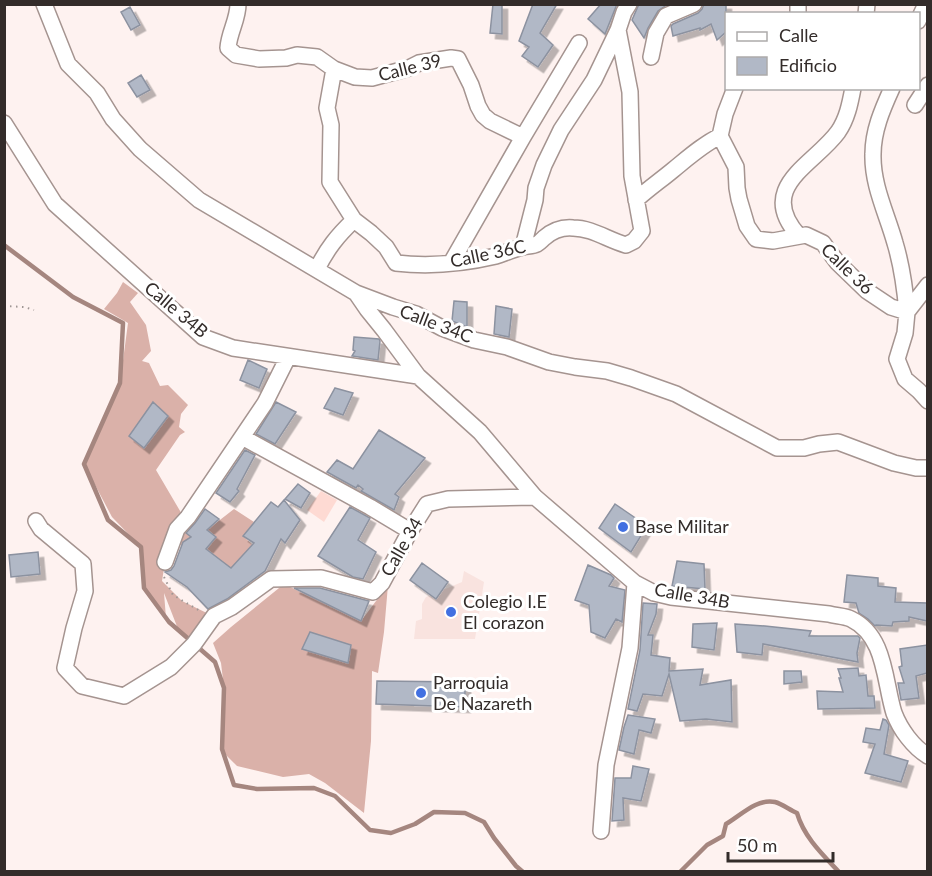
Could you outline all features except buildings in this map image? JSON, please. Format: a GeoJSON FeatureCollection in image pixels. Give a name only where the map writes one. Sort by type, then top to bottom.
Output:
{"type":"FeatureCollection","features":[{"type":"Feature","properties":{"kind":"street","name":"Calle 39"},"geometry":{"type":"LineString","coordinates":[[238,4],[238,14],[229,38],[228,48],[236,55],[260,59],[297,55],[316,57],[334,69],[355,77],[372,78],[409,68],[418,63],[458,59],[471,85],[477,106],[483,115],[490,121],[523,137]]}},
{"type":"Feature","properties":{"kind":"street"},"geometry":{"type":"LineString","coordinates":[[523,247],[536,188],[544,165],[561,130],[594,80],[629,4]]}},
{"type":"Feature","properties":{"kind":"street"},"geometry":{"type":"LineString","coordinates":[[651,57],[656,33],[666,16],[694,4]]}},
{"type":"Feature","properties":{"kind":"street","name":"Calle 34C"},"geometry":{"type":"LineString","coordinates":[[44,5],[68,64],[97,93],[113,119],[140,148],[199,200],[356,293],[416,314],[442,328],[474,340],[507,347],[549,362],[615,373],[676,394],[777,448],[804,448],[838,442],[894,463],[927,468]]}},
{"type":"Feature","properties":{"kind":"street"},"geometry":{"type":"LineString","coordinates":[[618,30],[630,92],[632,176],[636,200]]}},
{"type":"Feature","properties":{"kind":"street"},"geometry":{"type":"LineString","coordinates":[[451,264],[579,43]]}},
{"type":"Feature","properties":{"kind":"street","name":"Calle 36C"},"geometry":{"type":"LineString","coordinates":[[334,69],[327,108],[331,125],[330,182],[354,220],[386,247],[396,263],[451,264],[475,261],[538,244],[546,236],[559,229],[573,227],[588,229],[626,245],[634,241],[642,231],[636,200]]}},
{"type":"Feature","properties":{"kind":"street"},"geometry":{"type":"LineString","coordinates":[[915,105],[927,85]]}},
{"type":"Feature","properties":{"kind":"street"},"geometry":{"type":"LineString","coordinates":[[636,200],[707,142],[720,136],[734,90]]}},
{"type":"Feature","properties":{"kind":"street"},"geometry":{"type":"LineString","coordinates":[[799,236],[790,226],[783,207],[786,188],[795,175],[838,132],[848,114],[853,90]]}},
{"type":"Feature","properties":{"kind":"street"},"geometry":{"type":"LineString","coordinates":[[891,90],[881,112],[875,134],[874,179],[901,267],[907,312],[905,333],[897,359],[905,379],[927,401]]}},
{"type":"Feature","properties":{"kind":"street","name":"Calle 34B"},"geometry":{"type":"LineString","coordinates":[[4,123],[55,204],[203,337],[233,348],[417,376]]}},
{"type":"Feature","properties":{"kind":"street","name":"Calle 36"},"geometry":{"type":"LineString","coordinates":[[720,136],[736,167],[736,188],[739,199],[747,226],[756,239],[772,241],[806,235],[823,243],[837,262],[867,291],[891,307],[907,312]]}},
{"type":"Feature","properties":{"kind":"street"},"geometry":{"type":"LineString","coordinates":[[317,269],[326,251],[354,220]]}},
{"type":"Feature","properties":{"kind":"street"},"geometry":{"type":"LineString","coordinates":[[907,312],[927,285]]}},
{"type":"Feature","properties":{"kind":"street","name":"Calle 34B"},"geometry":{"type":"LineString","coordinates":[[356,293],[417,376],[480,432],[535,497],[635,583],[671,597],[829,614],[851,619],[867,631],[878,647],[895,714],[907,737],[927,756]]}},
{"type":"Feature","properties":{"kind":"street"},"geometry":{"type":"LineString","coordinates":[[165,562],[177,529],[188,517],[265,403],[288,357]]}},
{"type":"Feature","properties":{"kind":"street"},"geometry":{"type":"LineString","coordinates":[[242,437],[410,531]]}},
{"type":"Feature","properties":{"kind":"street","name":"Calle 34"},"geometry":{"type":"LineString","coordinates":[[216,615],[232,607],[271,579],[321,578],[373,591],[382,583],[427,504],[448,499],[535,497]]}},
{"type":"Feature","properties":{"kind":"street"},"geometry":{"type":"LineString","coordinates":[[36,522],[41,529],[83,564],[85,591],[65,668],[82,686],[124,696],[171,667],[194,644],[216,615]]}},
{"type":"Feature","properties":{"kind":"street"},"geometry":{"type":"LineString","coordinates":[[601,831],[606,765],[630,648],[635,583]]}},
{"type":"Feature","properties":{"kind":"path"},"geometry":{"type":"LineString","coordinates":[[4,306],[34,310]]}},
{"type":"Feature","properties":{"kind":"path"},"geometry":{"type":"LineString","coordinates":[[165,562],[163,575],[173,595],[195,609],[216,615]]}},
{"type":"Feature","properties":{"kind":"shaded area"},"geometry":{"type":"Polygon","coordinates":[[[123,282],[138,293],[130,302],[146,325],[151,351],[142,361],[149,363],[160,386],[168,385],[188,405],[181,414],[179,427],[185,432],[180,435],[156,470],[183,516],[165,562],[162,581],[182,601],[213,616],[194,644],[178,629],[164,593],[166,618],[144,588],[141,547],[112,517],[84,464],[120,383],[128,323],[104,309],[123,282]]]}},
{"type":"Feature","properties":{"kind":"shaded area"},"geometry":{"type":"Polygon","coordinates":[[[321,491],[337,500],[324,522],[307,510],[321,491]]]}},
{"type":"Feature","properties":{"kind":"shaded area"},"geometry":{"type":"Polygon","coordinates":[[[234,509],[254,522],[243,536],[254,546],[246,558],[242,556],[231,568],[215,572],[180,544],[173,548],[182,530],[207,549],[216,537],[207,530],[234,509]]]}},
{"type":"Feature","properties":{"kind":"shaded area","name":"Colegio I.E El corazon"},"geometry":{"type":"Polygon","coordinates":[[[464,571],[484,582],[475,639],[414,639],[416,621],[422,619],[422,604],[426,597],[462,582],[464,571]]]}},
{"type":"Feature","properties":{"kind":"shaded area"},"geometry":{"type":"Polygon","coordinates":[[[284,584],[361,621],[388,585],[378,673],[372,671],[371,741],[364,813],[325,783],[309,774],[283,777],[237,766],[224,753],[224,688],[221,663],[213,643],[284,584]],[[310,632],[302,649],[348,663],[351,645],[310,632]]]}},
{"type":"Feature","properties":{"kind":"waterway"},"geometry":{"type":"LineString","coordinates":[[4,245],[73,297],[123,323],[120,383],[84,464],[108,520],[141,547],[144,588],[169,622],[215,662],[224,688],[222,749],[234,785],[257,789],[314,788],[335,796],[370,830],[391,833],[415,824],[434,812],[465,813],[484,822],[494,838],[523,872]]}},
{"type":"Feature","properties":{"kind":"waterway"},"geometry":{"type":"LineString","coordinates":[[680,872],[707,845],[723,836],[726,824],[749,808],[768,801],[778,803],[797,813],[809,837],[839,872]]}},
{"type":"Feature","properties":{"kind":"place","name":"Base Militar"},"geometry":{"type":"Point","coordinates":[623,527]}},
{"type":"Feature","properties":{"kind":"place","name":"Colegio I.E El corazon"},"geometry":{"type":"Point","coordinates":[451,612]}},
{"type":"Feature","properties":{"kind":"place","name":"Parroquia De Nazareth"},"geometry":{"type":"Point","coordinates":[421,693]}}]}
